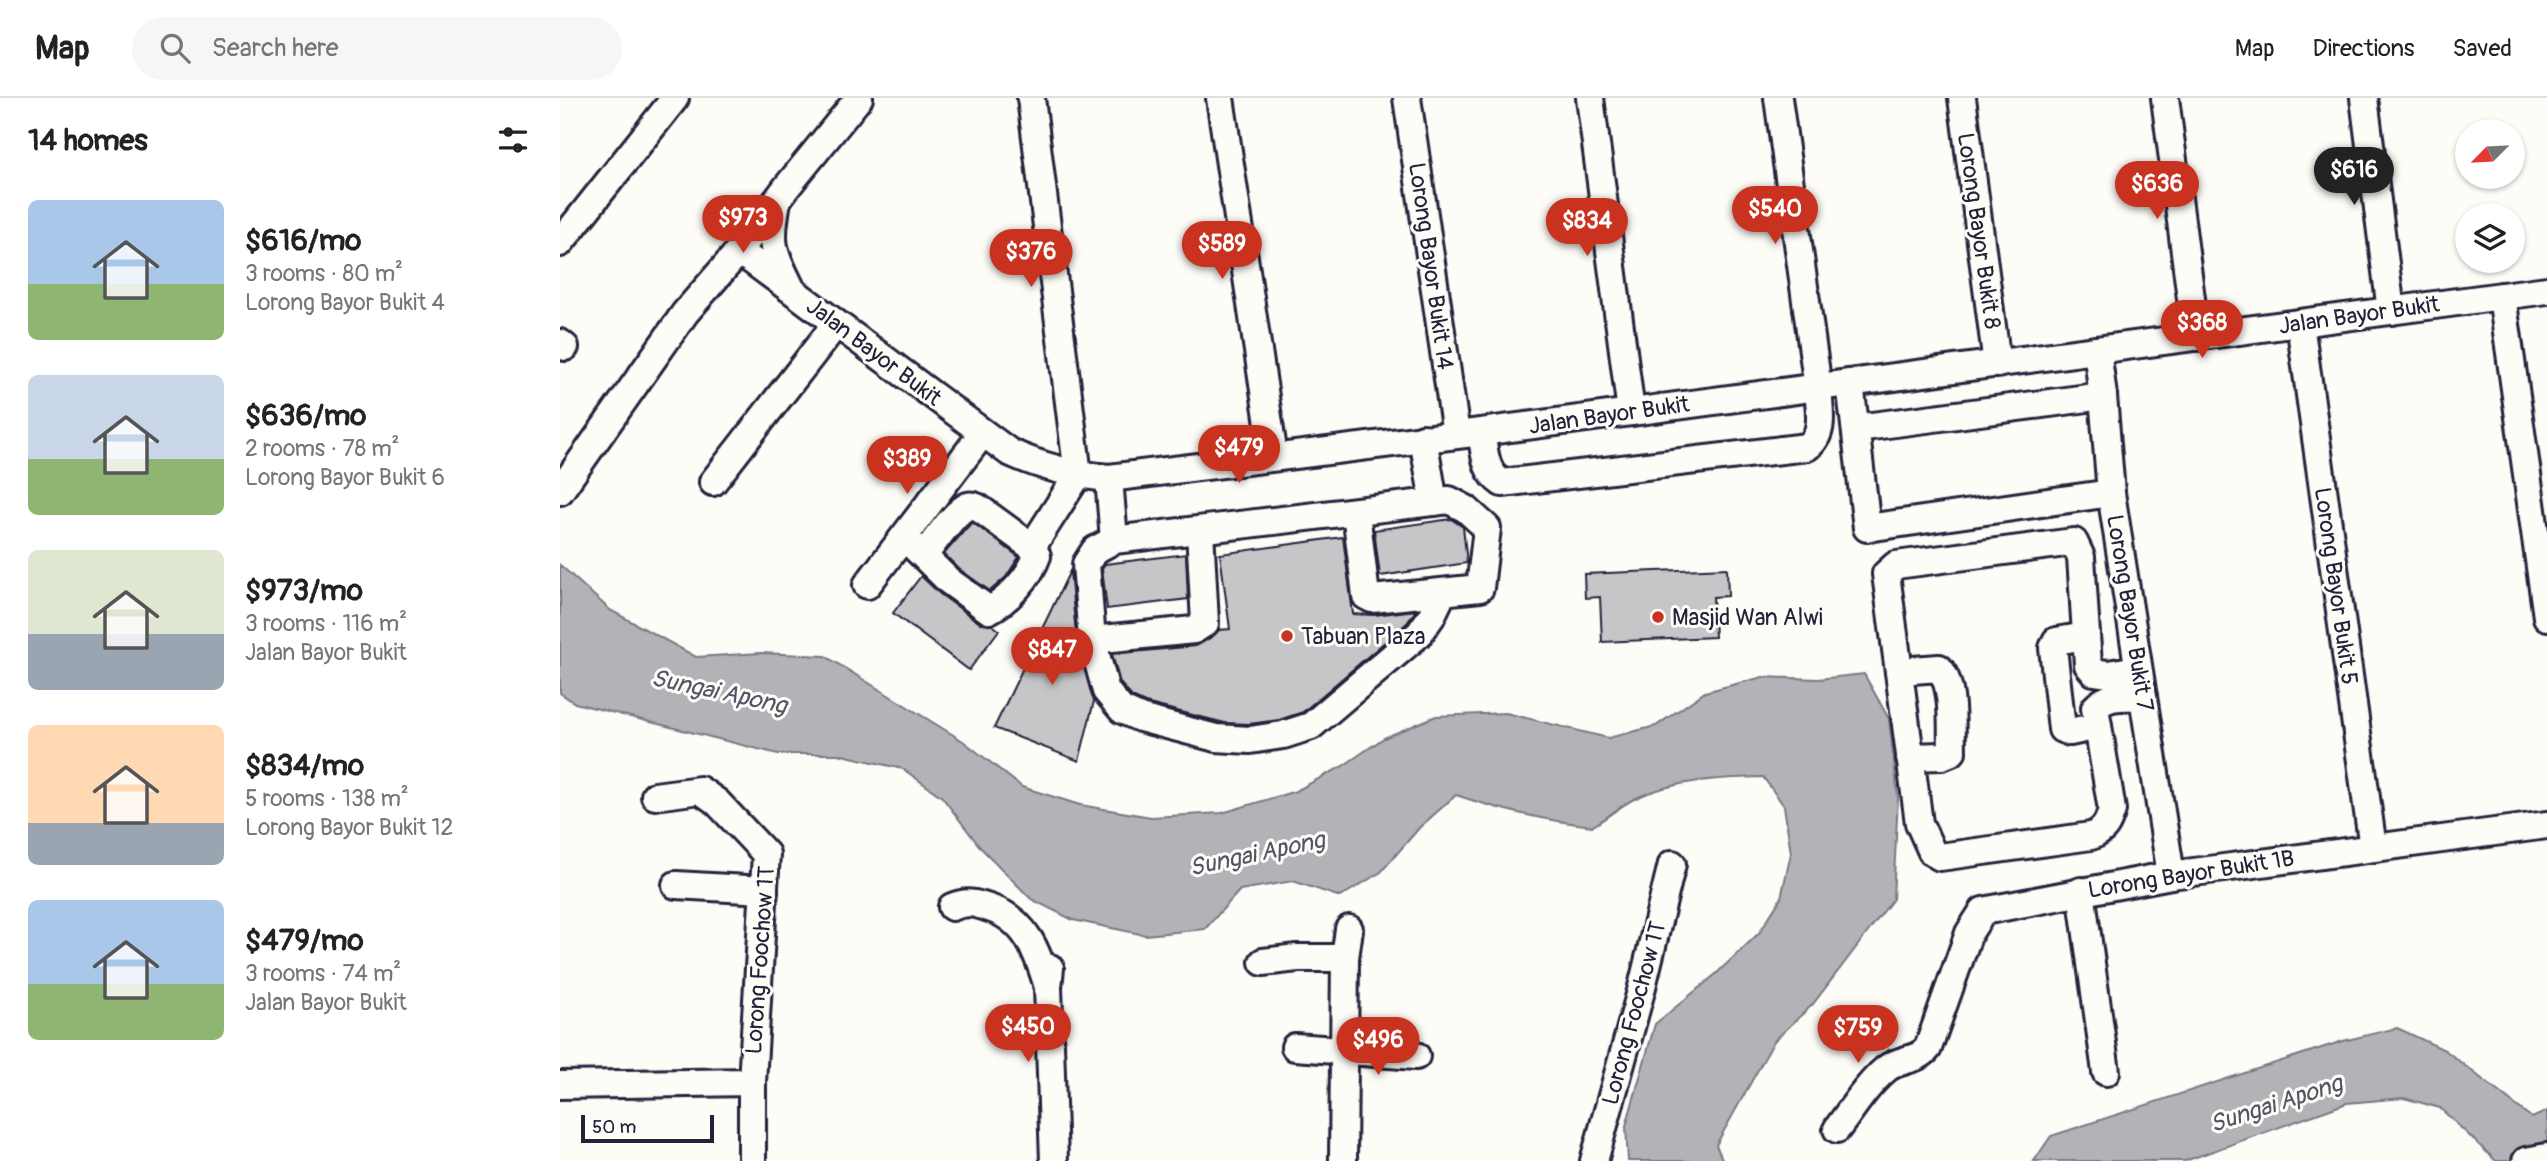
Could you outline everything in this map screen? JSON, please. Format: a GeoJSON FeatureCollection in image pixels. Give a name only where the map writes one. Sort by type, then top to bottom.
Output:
{"type":"FeatureCollection","features":[{"type":"Feature","properties":{"kind":"street"},"geometry":{"type":"LineString","coordinates":[[560,243],[675,98]]}},
{"type":"Feature","properties":{"kind":"street"},"geometry":{"type":"LineString","coordinates":[[560,491],[689,307],[739,251],[781,194],[859,98]]}},
{"type":"Feature","properties":{"kind":"street"},"geometry":{"type":"LineString","coordinates":[[1031,98],[1078,475],[1032,547]]}},
{"type":"Feature","properties":{"kind":"street"},"geometry":{"type":"LineString","coordinates":[[1220,98],[1252,327],[1274,457]]}},
{"type":"Feature","properties":{"kind":"street","name":"Lorong Bayor Bukit 14"},"geometry":{"type":"LineString","coordinates":[[1407,98],[1468,433],[1493,477],[1502,483],[1807,447],[1815,442],[1820,432],[1818,388]]}},
{"type":"Feature","properties":{"kind":"street"},"geometry":{"type":"LineString","coordinates":[[1590,98],[1631,412]]}},
{"type":"Feature","properties":{"kind":"street"},"geometry":{"type":"LineString","coordinates":[[1778,98],[1818,388]]}},
{"type":"Feature","properties":{"kind":"street","name":"Lorong Bayor Bukit 8"},"geometry":{"type":"LineString","coordinates":[[1962,98],[1997,364]]}},
{"type":"Feature","properties":{"kind":"street"},"geometry":{"type":"LineString","coordinates":[[2165,98],[2196,337]]}},
{"type":"Feature","properties":{"kind":"street"},"geometry":{"type":"LineString","coordinates":[[2364,98],[2391,311]]}},
{"type":"Feature","properties":{"kind":"street"},"geometry":{"type":"LineString","coordinates":[[781,194],[771,232],[772,246],[793,290]]}},
{"type":"Feature","properties":{"kind":"street"},"geometry":{"type":"LineString","coordinates":[[689,307],[684,293],[696,274],[761,195],[781,194]]}},
{"type":"Feature","properties":{"kind":"street","name":"Jalan Bayor Bukit"},"geometry":{"type":"LineString","coordinates":[[739,251],[1009,452],[1039,466],[1078,475],[1109,478],[1818,388],[2547,290]]}},
{"type":"Feature","properties":{"kind":"street"},"geometry":{"type":"LineString","coordinates":[[689,307],[724,282],[736,278],[762,276],[793,290]]}},
{"type":"Feature","properties":{"kind":"street"},"geometry":{"type":"LineString","coordinates":[[2502,296],[2547,617]]}},
{"type":"Feature","properties":{"kind":"street","name":"Lorong Bayor Bukit 5"},"geometry":{"type":"LineString","coordinates":[[2300,323],[2372,848]]}},
{"type":"Feature","properties":{"kind":"street"},"geometry":{"type":"LineString","coordinates":[[713,482],[836,324]]}},
{"type":"Feature","properties":{"kind":"street","name":"Lorong Bayor Bukit 7"},"geometry":{"type":"LineString","coordinates":[[2097,350],[2111,493],[2171,875]]}},
{"type":"Feature","properties":{"kind":"street"},"geometry":{"type":"LineString","coordinates":[[1850,383],[1867,528],[2111,493]]}},
{"type":"Feature","properties":{"kind":"street"},"geometry":{"type":"LineString","coordinates":[[1857,428],[2103,396]]}},
{"type":"Feature","properties":{"kind":"street"},"geometry":{"type":"LineString","coordinates":[[915,546],[982,434]]}},
{"type":"Feature","properties":{"kind":"street"},"geometry":{"type":"LineString","coordinates":[[1423,438],[1434,502]]}},
{"type":"Feature","properties":{"kind":"street"},"geometry":{"type":"LineString","coordinates":[[1109,478],[1114,540]]}},
{"type":"Feature","properties":{"kind":"street"},"geometry":{"type":"LineString","coordinates":[[1356,512],[1366,596],[1373,599],[1480,588],[1487,528],[1466,509],[1449,500],[1114,540],[1095,550],[1086,564],[1092,640],[1106,691],[1122,710],[1173,728],[1216,738],[1250,740],[1283,736],[1311,726],[1419,635],[1443,592]]}},
{"type":"Feature","properties":{"kind":"street"},"geometry":{"type":"LineString","coordinates":[[867,586],[915,546],[968,506],[976,506],[1032,547],[1037,556],[1017,588],[989,610],[949,581],[915,546]]}},
{"type":"Feature","properties":{"kind":"street"},"geometry":{"type":"LineString","coordinates":[[1092,640],[1194,630],[1205,623],[1200,530]]}},
{"type":"Feature","properties":{"kind":"street"},"geometry":{"type":"LineString","coordinates":[[2074,542],[2081,556],[2087,636],[2088,665],[2112,810],[2108,823],[2101,832],[2091,836],[1940,857],[1932,852],[1919,823],[1886,574],[1896,565],[2074,542]]}},
{"type":"Feature","properties":{"kind":"street"},"geometry":{"type":"LineString","coordinates":[[2087,636],[2056,642],[2053,648],[2062,729],[2070,732],[2096,717],[2102,701],[2110,697],[2143,697]]}},
{"type":"Feature","properties":{"kind":"street"},"geometry":{"type":"LineString","coordinates":[[2088,665],[2094,672],[2108,674],[2138,669]]}},
{"type":"Feature","properties":{"kind":"street"},"geometry":{"type":"LineString","coordinates":[[1899,671],[1938,668],[1944,674],[1949,689],[1952,752],[1942,756],[1910,757]]}},
{"type":"Feature","properties":{"kind":"street","name":"Lorong Foochow 1T"},"geometry":{"type":"LineString","coordinates":[[656,796],[700,790],[717,802],[766,854],[752,1082],[752,1161]]}},
{"type":"Feature","properties":{"kind":"street","name":"Lorong Bayor Bukit 1B"},"geometry":{"type":"LineString","coordinates":[[1837,1129],[1885,1070],[1902,1060],[1923,1055],[1928,1048],[1969,933],[1983,911],[2171,875],[2547,825]]}},
{"type":"Feature","properties":{"kind":"street","name":"Lorong Foochow 1T"},"geometry":{"type":"LineString","coordinates":[[1594,1161],[1641,991],[1672,864]]}},
{"type":"Feature","properties":{"kind":"street"},"geometry":{"type":"LineString","coordinates":[[676,885],[764,890]]}},
{"type":"Feature","properties":{"kind":"street"},"geometry":{"type":"LineString","coordinates":[[2081,891],[2106,1072]]}},
{"type":"Feature","properties":{"kind":"street"},"geometry":{"type":"LineString","coordinates":[[952,907],[964,902],[979,905],[996,910],[1011,919],[1023,929],[1049,978],[1054,1161]]}},
{"type":"Feature","properties":{"kind":"street"},"geometry":{"type":"LineString","coordinates":[[1343,1161],[1345,958],[1349,929]]}},
{"type":"Feature","properties":{"kind":"street"},"geometry":{"type":"LineString","coordinates":[[1263,962],[1297,958],[1345,958]]}},
{"type":"Feature","properties":{"kind":"street"},"geometry":{"type":"LineString","coordinates":[[1295,1047],[1416,1056]]}},
{"type":"Feature","properties":{"kind":"street"},"geometry":{"type":"LineString","coordinates":[[560,1085],[752,1082]]}},
{"type":"Feature","properties":{"kind":"street"},"geometry":{"type":"LineString","coordinates":[[2526,1161],[2547,1157]]}},
{"type":"Feature","properties":{"kind":"water","name":"Sungai Apong"},"geometry":{"type":"Polygon","coordinates":[[[560,565],[610,610],[696,657],[761,653],[825,656],[963,741],[1022,787],[1080,805],[1151,817],[1222,813],[1296,791],[1343,766],[1384,738],[1436,716],[1506,713],[1608,738],[1656,726],[1705,692],[1763,677],[1818,679],[1864,674],[1889,719],[1898,797],[1893,899],[1813,1004],[1774,1041],[1716,1145],[1723,1161],[1628,1161],[1626,1126],[1655,1024],[1716,974],[1759,933],[1781,898],[1791,853],[1784,806],[1763,777],[1714,779],[1665,788],[1634,799],[1593,826],[1523,814],[1456,795],[1420,827],[1381,872],[1340,897],[1293,881],[1240,890],[1205,929],[1145,935],[1073,920],[1031,899],[981,848],[942,797],[903,769],[838,754],[778,754],[575,703],[560,693],[560,565]]]}},
{"type":"Feature","properties":{"kind":"water","name":"Sungai Apong"},"geometry":{"type":"Polygon","coordinates":[[[2397,1028],[2445,1050],[2532,1118],[2547,1111],[2547,1161],[2496,1161],[2440,1108],[2404,1098],[2347,1103],[2185,1161],[2034,1161],[2051,1136],[2343,1041],[2397,1028]]]}},
{"type":"Feature","properties":{"kind":"building"},"geometry":{"type":"Polygon","coordinates":[[[1451,519],[1463,527],[1467,563],[1380,576],[1374,530],[1451,519]]]}},
{"type":"Feature","properties":{"kind":"building"},"geometry":{"type":"Polygon","coordinates":[[[972,522],[1019,557],[1006,577],[990,591],[959,569],[944,554],[972,522]]]}},
{"type":"Feature","properties":{"kind":"building","name":"Tabuan Plaza"},"geometry":{"type":"Polygon","coordinates":[[[1343,537],[1353,614],[1374,615],[1416,610],[1407,623],[1303,712],[1279,720],[1249,724],[1225,723],[1145,703],[1132,697],[1120,683],[1112,654],[1196,646],[1219,630],[1230,629],[1220,554],[1343,537]]]}},
{"type":"Feature","properties":{"kind":"building"},"geometry":{"type":"Polygon","coordinates":[[[1186,554],[1188,599],[1107,609],[1102,568],[1105,564],[1186,554]]]}},
{"type":"Feature","properties":{"kind":"building","name":"Masjid Wan Alwi"},"geometry":{"type":"Polygon","coordinates":[[[1727,568],[1728,596],[1713,597],[1715,637],[1602,642],[1600,597],[1585,598],[1584,574],[1727,568]]]}},
{"type":"Feature","properties":{"kind":"building"},"geometry":{"type":"Polygon","coordinates":[[[1070,571],[1077,644],[1094,701],[1079,761],[994,728],[1070,571]]]}},
{"type":"Feature","properties":{"kind":"building"},"geometry":{"type":"Polygon","coordinates":[[[921,576],[940,594],[980,623],[992,625],[999,630],[969,670],[893,613],[921,576]]]}},
{"type":"Feature","properties":{"kind":"place","name":"Masjid Wan Alwi"},"geometry":{"type":"Point","coordinates":[1658,617]}},
{"type":"Feature","properties":{"kind":"place","name":"Tabuan Plaza"},"geometry":{"type":"Point","coordinates":[1287,636]}}]}
